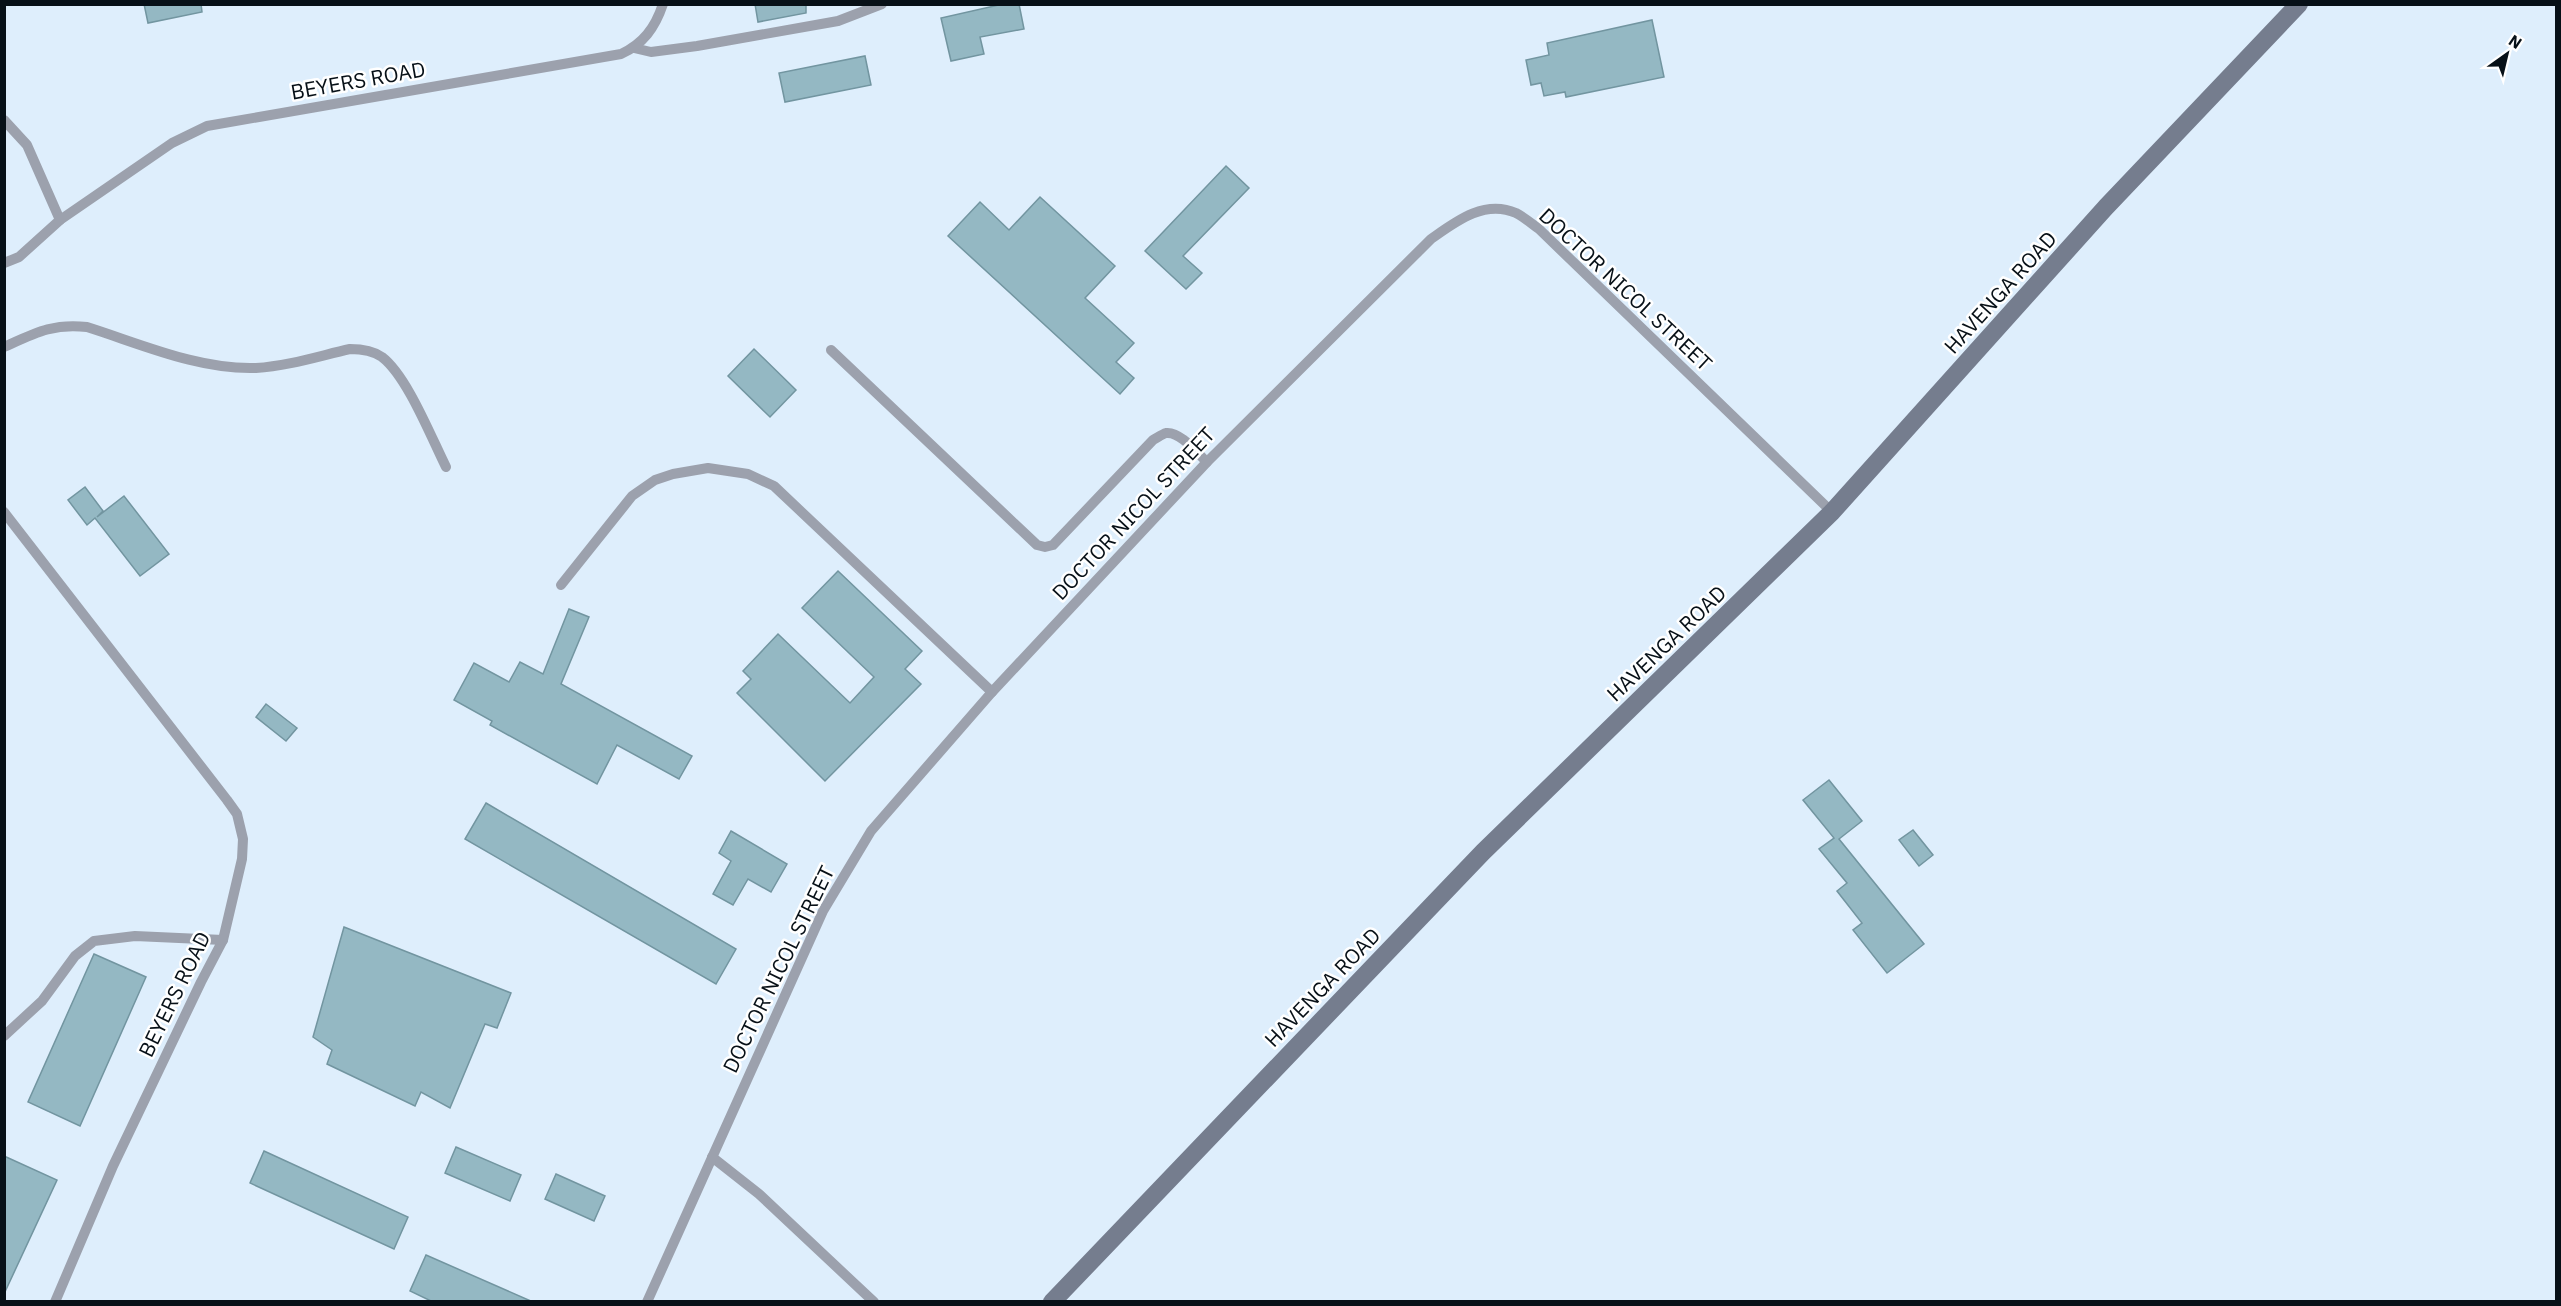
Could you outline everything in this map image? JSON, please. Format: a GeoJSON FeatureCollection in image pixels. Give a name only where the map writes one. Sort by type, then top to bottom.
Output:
{"type":"FeatureCollection","features":[{"type":"Feature","properties":{"kind":"street","name":"HAVENGA ROAD"},"geometry":{"type":"LineString","coordinates":[[1052,1302],[1483,852],[1832,512],[2106,207],[2299,4]]}},
{"type":"Feature","properties":{"kind":"lane"},"geometry":{"type":"LineString","coordinates":[[634,48],[650,32],[663,4]]}},
{"type":"Feature","properties":{"kind":"lane"},"geometry":{"type":"LineString","coordinates":[[634,48],[651,52],[838,21],[882,4]]}},
{"type":"Feature","properties":{"kind":"lane","name":"BEYERS ROAD"},"geometry":{"type":"LineString","coordinates":[[4,263],[19,257],[60,220],[182,136],[207,126],[593,60],[621,54],[634,48]]}},
{"type":"Feature","properties":{"kind":"lane"},"geometry":{"type":"LineString","coordinates":[[4,120],[27,145],[60,220]]}},
{"type":"Feature","properties":{"kind":"lane","name":"DOCTOR NICOL STREET"},"geometry":{"type":"LineString","coordinates":[[647,1302],[823,911],[871,831],[992,692],[1207,462],[1431,239],[1467,216],[1486,208],[1517,213],[1539,229],[1832,512]]}},
{"type":"Feature","properties":{"kind":"lane"},"geometry":{"type":"LineString","coordinates":[[4,347],[44,329],[71,325],[87,327],[188,359],[232,368],[275,366],[361,349],[381,357],[397,374],[446,467]]}},
{"type":"Feature","properties":{"kind":"lane"},"geometry":{"type":"LineString","coordinates":[[831,350],[1037,545],[1045,547],[1053,545],[1153,440],[1161,435],[1167,433],[1178,436],[1207,462]]}},
{"type":"Feature","properties":{"kind":"lane"},"geometry":{"type":"LineString","coordinates":[[561,585],[632,496],[654,480],[708,468],[748,474],[774,486],[992,692]]}},
{"type":"Feature","properties":{"kind":"lane","name":"BEYERS ROAD"},"geometry":{"type":"LineString","coordinates":[[4,512],[237,814],[243,839],[242,859],[223,940],[112,1166],[55,1302]]}},
{"type":"Feature","properties":{"kind":"lane"},"geometry":{"type":"LineString","coordinates":[[4,1036],[42,1001],[75,956],[94,941],[135,936],[223,940]]}},
{"type":"Feature","properties":{"kind":"lane"},"geometry":{"type":"LineString","coordinates":[[712,1157],[759,1194],[874,1302]]}},
{"type":"Feature","properties":{"kind":"building"},"geometry":{"type":"Polygon","coordinates":[[[144,4],[201,4],[202,12],[148,23],[144,4]]]}},
{"type":"Feature","properties":{"kind":"building"},"geometry":{"type":"Polygon","coordinates":[[[755,4],[806,4],[806,13],[758,22],[755,4]]]}},
{"type":"Feature","properties":{"kind":"building"},"geometry":{"type":"Polygon","coordinates":[[[1003,4],[1019,4],[1024,29],[980,37],[984,54],[951,61],[941,18],[1003,4]]]}},
{"type":"Feature","properties":{"kind":"building"},"geometry":{"type":"Polygon","coordinates":[[[1652,20],[1664,77],[1566,97],[1565,92],[1544,96],[1541,83],[1531,85],[1526,60],[1549,55],[1547,43],[1652,20]]]}},
{"type":"Feature","properties":{"kind":"building"},"geometry":{"type":"Polygon","coordinates":[[[865,56],[871,85],[785,102],[779,73],[865,56]]]}},
{"type":"Feature","properties":{"kind":"building"},"geometry":{"type":"Polygon","coordinates":[[[1226,166],[1249,188],[1183,256],[1202,273],[1186,289],[1145,251],[1226,166]]]}},
{"type":"Feature","properties":{"kind":"building"},"geometry":{"type":"Polygon","coordinates":[[[1040,197],[1115,266],[1085,298],[1134,343],[1116,362],[1134,378],[1120,394],[948,236],[980,202],[1009,230],[1040,197]]]}},
{"type":"Feature","properties":{"kind":"building"},"geometry":{"type":"Polygon","coordinates":[[[754,349],[796,390],[770,417],[728,376],[754,349]]]}},
{"type":"Feature","properties":{"kind":"building"},"geometry":{"type":"Polygon","coordinates":[[[85,487],[103,511],[97,517],[124,496],[169,554],[140,576],[95,518],[87,525],[68,500],[85,487]]]}},
{"type":"Feature","properties":{"kind":"building"},"geometry":{"type":"Polygon","coordinates":[[[838,571],[922,651],[905,669],[921,684],[825,781],[737,693],[751,679],[743,671],[778,634],[850,703],[874,677],[802,608],[838,571]]]}},
{"type":"Feature","properties":{"kind":"building"},"geometry":{"type":"Polygon","coordinates":[[[569,609],[589,617],[561,684],[692,756],[679,779],[617,745],[597,784],[490,725],[492,721],[454,700],[474,663],[509,682],[520,662],[543,674],[569,609]]]}},
{"type":"Feature","properties":{"kind":"building"},"geometry":{"type":"Polygon","coordinates":[[[266,704],[297,728],[286,741],[256,717],[266,704]]]}},
{"type":"Feature","properties":{"kind":"building"},"geometry":{"type":"Polygon","coordinates":[[[1829,780],[1862,821],[1839,839],[1924,944],[1887,973],[1853,930],[1862,923],[1837,891],[1847,883],[1819,849],[1834,838],[1803,800],[1829,780]]]}},
{"type":"Feature","properties":{"kind":"building"},"geometry":{"type":"Polygon","coordinates":[[[486,803],[736,949],[716,984],[465,839],[486,803]]]}},
{"type":"Feature","properties":{"kind":"building"},"geometry":{"type":"Polygon","coordinates":[[[1913,830],[1933,855],[1919,866],[1899,840],[1913,830]]]}},
{"type":"Feature","properties":{"kind":"building"},"geometry":{"type":"Polygon","coordinates":[[[731,831],[787,864],[771,892],[748,879],[733,905],[713,894],[731,861],[719,853],[731,831]]]}},
{"type":"Feature","properties":{"kind":"building"},"geometry":{"type":"Polygon","coordinates":[[[344,927],[511,993],[497,1028],[485,1024],[450,1108],[421,1092],[415,1106],[327,1064],[332,1050],[313,1037],[344,927]]]}},
{"type":"Feature","properties":{"kind":"building"},"geometry":{"type":"Polygon","coordinates":[[[94,954],[146,977],[80,1126],[28,1102],[94,954]]]}},
{"type":"Feature","properties":{"kind":"building"},"geometry":{"type":"Polygon","coordinates":[[[456,1147],[521,1175],[510,1201],[445,1173],[456,1147]]]}},
{"type":"Feature","properties":{"kind":"building"},"geometry":{"type":"Polygon","coordinates":[[[264,1151],[408,1217],[394,1249],[250,1183],[264,1151]]]}},
{"type":"Feature","properties":{"kind":"building"},"geometry":{"type":"Polygon","coordinates":[[[4,1156],[57,1180],[4,1294],[4,1156]]]}},
{"type":"Feature","properties":{"kind":"building"},"geometry":{"type":"Polygon","coordinates":[[[556,1174],[605,1196],[594,1221],[545,1199],[556,1174]]]}},
{"type":"Feature","properties":{"kind":"building"},"geometry":{"type":"Polygon","coordinates":[[[426,1255],[533,1302],[433,1302],[410,1291],[426,1255]]]}}]}
